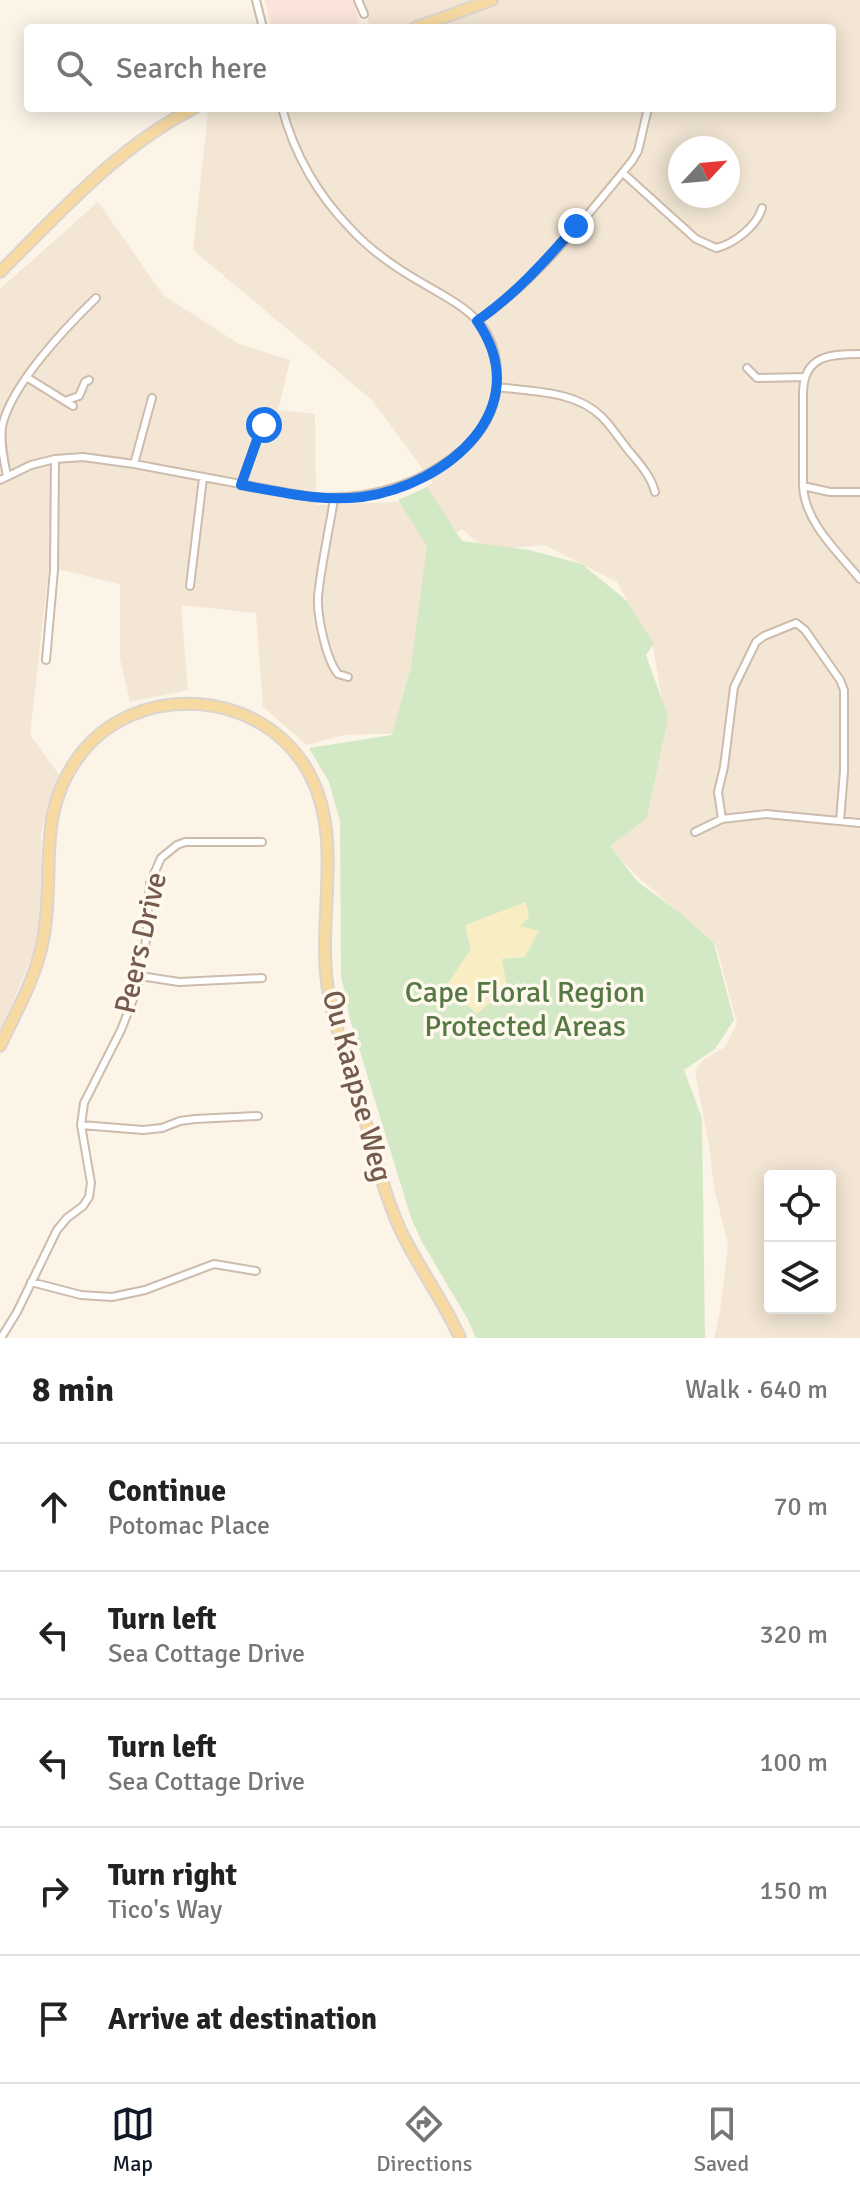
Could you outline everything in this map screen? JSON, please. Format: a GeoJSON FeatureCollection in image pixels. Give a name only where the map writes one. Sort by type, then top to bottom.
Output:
{"type":"FeatureCollection","features":[{"type":"Feature","properties":{"kind":"main road"},"geometry":{"type":"LineString","coordinates":[[425,24],[492,0]]}},
{"type":"Feature","properties":{"kind":"main road"},"geometry":{"type":"LineString","coordinates":[[0,272],[120,155],[187,112]]}},
{"type":"Feature","properties":{"kind":"main road","name":"Ou Kaapse Weg"},"geometry":{"type":"LineString","coordinates":[[0,1046],[35,971],[44,939],[50,827],[55,802],[65,778],[85,748],[105,730],[131,714],[170,703],[216,706],[238,712],[262,724],[282,739],[302,762],[319,798],[327,847],[326,963],[329,994],[381,1176],[398,1224],[460,1338]]}},
{"type":"Feature","properties":{"kind":"street"},"geometry":{"type":"LineString","coordinates":[[256,0],[262,24]]}},
{"type":"Feature","properties":{"kind":"street"},"geometry":{"type":"LineString","coordinates":[[358,0],[364,14]]}},
{"type":"Feature","properties":{"kind":"street"},"geometry":{"type":"LineString","coordinates":[[96,298],[66,327],[8,409],[1,439],[3,478],[31,465],[83,457],[334,499],[390,491],[422,478],[467,446],[478,435],[491,412],[498,372],[492,344],[461,304],[392,264],[350,229],[303,165],[283,112]]}},
{"type":"Feature","properties":{"kind":"street"},"geometry":{"type":"LineString","coordinates":[[477,321],[529,280],[623,173],[638,151],[647,112]]}},
{"type":"Feature","properties":{"kind":"street"},"geometry":{"type":"LineString","coordinates":[[623,173],[696,239],[716,248],[754,225],[762,210]]}},
{"type":"Feature","properties":{"kind":"street"},"geometry":{"type":"LineString","coordinates":[[860,354],[834,354],[814,364],[804,377],[803,392],[805,501],[812,517],[860,579]]}},
{"type":"Feature","properties":{"kind":"street"},"geometry":{"type":"LineString","coordinates":[[747,368],[757,378],[804,377]]}},
{"type":"Feature","properties":{"kind":"street"},"geometry":{"type":"LineString","coordinates":[[28,378],[73,406]]}},
{"type":"Feature","properties":{"kind":"street"},"geometry":{"type":"LineString","coordinates":[[65,401],[79,396],[89,380]]}},
{"type":"Feature","properties":{"kind":"street"},"geometry":{"type":"LineString","coordinates":[[497,387],[568,397],[594,410],[605,419],[636,459],[651,480],[655,492]]}},
{"type":"Feature","properties":{"kind":"street"},"geometry":{"type":"LineString","coordinates":[[134,464],[152,398]]}},
{"type":"Feature","properties":{"kind":"street"},"geometry":{"type":"LineString","coordinates":[[241,485],[258,437],[268,421]]}},
{"type":"Feature","properties":{"kind":"street"},"geometry":{"type":"LineString","coordinates":[[46,660],[54,570],[55,459]]}},
{"type":"Feature","properties":{"kind":"street"},"geometry":{"type":"LineString","coordinates":[[190,586],[203,478]]}},
{"type":"Feature","properties":{"kind":"street"},"geometry":{"type":"LineString","coordinates":[[803,486],[830,492],[860,492]]}},
{"type":"Feature","properties":{"kind":"street"},"geometry":{"type":"LineString","coordinates":[[334,499],[318,602],[331,664],[338,674],[348,677]]}},
{"type":"Feature","properties":{"kind":"street"},"geometry":{"type":"LineString","coordinates":[[722,819],[718,792],[734,687],[756,642],[796,623],[805,630],[844,688],[844,771],[840,821]]}},
{"type":"Feature","properties":{"kind":"street"},"geometry":{"type":"LineString","coordinates":[[695,832],[722,819],[766,814],[860,823]]}},
{"type":"Feature","properties":{"kind":"street","name":"Peers Drive"},"geometry":{"type":"LineString","coordinates":[[1,1338],[57,1230],[86,1202],[91,1190],[81,1125],[84,1103],[131,1010],[148,929],[150,883],[161,858],[185,842],[262,842]]}},
{"type":"Feature","properties":{"kind":"street"},"geometry":{"type":"LineString","coordinates":[[140,976],[179,982],[262,978]]}},
{"type":"Feature","properties":{"kind":"street"},"geometry":{"type":"LineString","coordinates":[[81,1125],[143,1130],[195,1119],[258,1116]]}},
{"type":"Feature","properties":{"kind":"street"},"geometry":{"type":"LineString","coordinates":[[31,1282],[81,1295],[112,1297],[145,1290],[214,1264],[256,1271]]}},
{"type":"Feature","properties":{"kind":"shaded area"},"geometry":{"type":"Polygon","coordinates":[[[265,0],[354,0],[359,24],[271,24],[265,0]]]}},
{"type":"Feature","properties":{"kind":"shaded area"},"geometry":{"type":"Polygon","coordinates":[[[363,0],[860,0],[860,1338],[714,1338],[728,1245],[714,1187],[695,1071],[703,1060],[725,1047],[737,1023],[716,945],[639,878],[609,847],[648,816],[665,720],[653,646],[617,582],[545,545],[486,550],[462,529],[430,551],[407,733],[344,735],[307,745],[263,707],[256,613],[181,605],[188,690],[130,702],[120,659],[120,584],[49,567],[30,735],[60,776],[41,832],[43,907],[33,954],[0,1032],[0,289],[98,202],[163,295],[239,344],[290,360],[278,410],[315,414],[316,505],[403,502],[433,483],[372,400],[193,250],[208,112],[836,112],[836,24],[369,24],[363,0]]]}},
{"type":"Feature","properties":{"kind":"green space","name":"Cape Floral Region Protected Areas"},"geometry":{"type":"Polygon","coordinates":[[[427,487],[462,541],[529,550],[582,564],[627,601],[654,644],[646,655],[668,717],[647,818],[610,846],[638,882],[714,943],[734,1020],[715,1049],[684,1070],[702,1118],[705,1338],[476,1338],[411,1218],[350,1019],[341,976],[340,821],[329,782],[309,748],[392,735],[411,667],[427,546],[398,500],[427,487]]]}},
{"type":"Feature","properties":{"kind":"sand"},"geometry":{"type":"Polygon","coordinates":[[[526,902],[529,917],[520,926],[539,931],[525,957],[502,959],[507,988],[477,1014],[446,986],[471,949],[465,925],[526,902]]]}},
{"type":"Feature","properties":{"kind":"route"},"geometry":{"type":"LineString","coordinates":[[264,425],[241,485],[334,499],[375,495],[429,474],[478,435],[494,404],[498,372],[496,359],[492,344],[477,321],[529,280],[576,226]]}}]}
